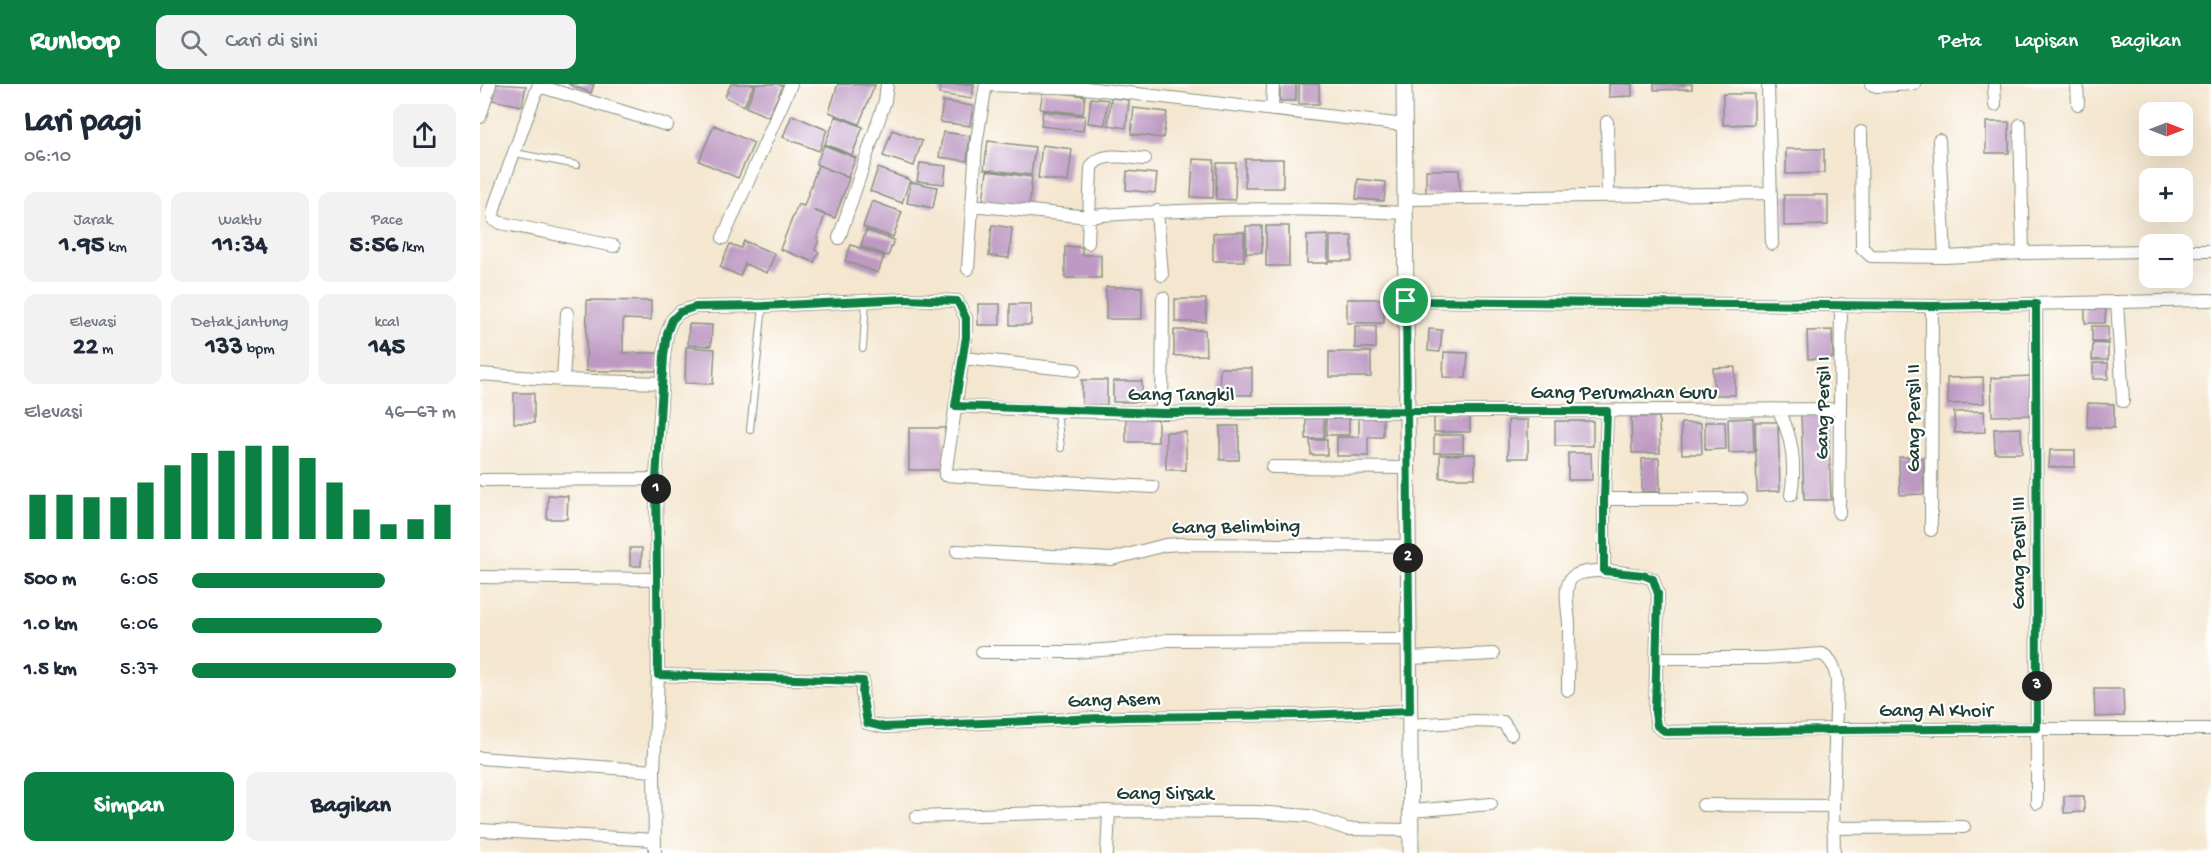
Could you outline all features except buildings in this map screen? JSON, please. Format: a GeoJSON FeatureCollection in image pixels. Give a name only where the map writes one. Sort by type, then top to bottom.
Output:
{"type":"FeatureCollection","features":[{"type":"Feature","properties":{"kind":"street"},"geometry":{"type":"LineString","coordinates":[[480,117],[490,84]]}},
{"type":"Feature","properties":{"kind":"street"},"geometry":{"type":"LineString","coordinates":[[723,238],[791,84]]}},
{"type":"Feature","properties":{"kind":"street"},"geometry":{"type":"LineString","coordinates":[[839,237],[885,101],[887,84]]}},
{"type":"Feature","properties":{"kind":"street"},"geometry":{"type":"LineString","coordinates":[[968,268],[976,145],[986,84],[1077,88],[1405,125]]}},
{"type":"Feature","properties":{"kind":"street"},"geometry":{"type":"LineString","coordinates":[[1272,110],[1273,84]]}},
{"type":"Feature","properties":{"kind":"street"},"geometry":{"type":"LineString","coordinates":[[1404,84],[1411,853]]}},
{"type":"Feature","properties":{"kind":"street"},"geometry":{"type":"LineString","coordinates":[[1768,84],[1772,244]]}},
{"type":"Feature","properties":{"kind":"street"},"geometry":{"type":"LineString","coordinates":[[1871,84],[1877,86],[1914,84]]}},
{"type":"Feature","properties":{"kind":"street"},"geometry":{"type":"LineString","coordinates":[[1994,84],[1995,105]]}},
{"type":"Feature","properties":{"kind":"street"},"geometry":{"type":"LineString","coordinates":[[2078,84],[2078,104]]}},
{"type":"Feature","properties":{"kind":"street"},"geometry":{"type":"LineString","coordinates":[[614,246],[501,224],[494,220],[495,208],[539,85],[667,124]]}},
{"type":"Feature","properties":{"kind":"street"},"geometry":{"type":"LineString","coordinates":[[1607,122],[1608,196]]}},
{"type":"Feature","properties":{"kind":"street"},"geometry":{"type":"LineString","coordinates":[[2020,125],[2023,253]]}},
{"type":"Feature","properties":{"kind":"street"},"geometry":{"type":"LineString","coordinates":[[1861,132],[1862,248],[1871,256],[1945,257],[2139,251]]}},
{"type":"Feature","properties":{"kind":"street"},"geometry":{"type":"LineString","coordinates":[[1939,140],[1945,257]]}},
{"type":"Feature","properties":{"kind":"street"},"geometry":{"type":"LineString","coordinates":[[1088,243],[1091,168],[1094,163],[1103,157],[1145,159]]}},
{"type":"Feature","properties":{"kind":"street"},"geometry":{"type":"LineString","coordinates":[[971,206],[1089,217],[1232,208],[1406,206],[1608,196],[1771,193]]}},
{"type":"Feature","properties":{"kind":"street"},"geometry":{"type":"LineString","coordinates":[[1157,211],[1162,275]]}},
{"type":"Feature","properties":{"kind":"street"},"geometry":{"type":"LineString","coordinates":[[2193,251],[2211,251]]}},
{"type":"Feature","properties":{"kind":"street"},"geometry":{"type":"LineString","coordinates":[[1162,413],[1163,298]]}},
{"type":"Feature","properties":{"kind":"street"},"geometry":{"type":"LineString","coordinates":[[1406,298],[1932,306],[2211,300]]}},
{"type":"Feature","properties":{"kind":"street"},"geometry":{"type":"LineString","coordinates":[[655,853],[654,771],[658,675],[656,479],[667,333],[672,320],[680,312],[695,307],[866,300],[957,301],[966,318],[963,358],[945,475],[1153,488]]}},
{"type":"Feature","properties":{"kind":"street"},"geometry":{"type":"LineString","coordinates":[[2117,302],[2123,401]]}},
{"type":"Feature","properties":{"kind":"street","name":"Gang Persil I"},"geometry":{"type":"LineString","coordinates":[[1839,513],[1841,304]]}},
{"type":"Feature","properties":{"kind":"street","name":"Gang Persil III"},"geometry":{"type":"LineString","coordinates":[[2036,304],[2037,803]]}},
{"type":"Feature","properties":{"kind":"street","name":"Gang Persil II"},"geometry":{"type":"LineString","coordinates":[[1931,530],[1932,306]]}},
{"type":"Feature","properties":{"kind":"street"},"geometry":{"type":"LineString","coordinates":[[563,380],[567,313]]}},
{"type":"Feature","properties":{"kind":"street"},"geometry":{"type":"LineString","coordinates":[[963,358],[1075,370]]}},
{"type":"Feature","properties":{"kind":"street"},"geometry":{"type":"LineString","coordinates":[[480,374],[563,380],[662,383]]}},
{"type":"Feature","properties":{"kind":"street","name":"Gang Tangkil"},"geometry":{"type":"LineString","coordinates":[[955,406],[1162,413],[1407,411]]}},
{"type":"Feature","properties":{"kind":"street","name":"Gang Perumahan Guru"},"geometry":{"type":"LineString","coordinates":[[1407,411],[1840,409]]}},
{"type":"Feature","properties":{"kind":"street"},"geometry":{"type":"LineString","coordinates":[[1604,571],[1607,411]]}},
{"type":"Feature","properties":{"kind":"street"},"geometry":{"type":"LineString","coordinates":[[1779,411],[1794,452],[1794,479],[1791,495]]}},
{"type":"Feature","properties":{"kind":"street"},"geometry":{"type":"LineString","coordinates":[[1272,467],[1408,468]]}},
{"type":"Feature","properties":{"kind":"street"},"geometry":{"type":"LineString","coordinates":[[483,480],[656,479]]}},
{"type":"Feature","properties":{"kind":"street"},"geometry":{"type":"LineString","coordinates":[[1604,499],[1741,499]]}},
{"type":"Feature","properties":{"kind":"street","name":"Gang Belimbing"},"geometry":{"type":"LineString","coordinates":[[957,551],[1112,559],[1165,545],[1180,544],[1408,546]]}},
{"type":"Feature","properties":{"kind":"street"},"geometry":{"type":"LineString","coordinates":[[1568,690],[1567,588],[1570,579],[1576,574],[1604,571],[1643,575],[1653,579],[1658,594],[1657,658],[1764,658],[1822,654],[1832,662],[1837,679],[1833,806],[1834,853]]}},
{"type":"Feature","properties":{"kind":"street"},"geometry":{"type":"LineString","coordinates":[[480,578],[657,579]]}},
{"type":"Feature","properties":{"kind":"street"},"geometry":{"type":"LineString","coordinates":[[982,652],[1075,652],[1128,648],[1167,640],[1408,639]]}},
{"type":"Feature","properties":{"kind":"street"},"geometry":{"type":"LineString","coordinates":[[1410,658],[1493,654]]}},
{"type":"Feature","properties":{"kind":"street","name":"Gang Al Khoir"},"geometry":{"type":"LineString","coordinates":[[1657,658],[1655,713],[1657,726],[1666,732],[1837,729],[2211,729]]}},
{"type":"Feature","properties":{"kind":"street","name":"Gang Asem"},"geometry":{"type":"LineString","coordinates":[[658,675],[859,680],[863,681],[862,693],[867,723],[884,727],[1125,717],[1302,715],[1410,718]]}},
{"type":"Feature","properties":{"kind":"street"},"geometry":{"type":"LineString","coordinates":[[1410,718],[1503,722],[1511,734]]}},
{"type":"Feature","properties":{"kind":"street"},"geometry":{"type":"LineString","coordinates":[[480,758],[654,771]]}},
{"type":"Feature","properties":{"kind":"street"},"geometry":{"type":"LineString","coordinates":[[1411,811],[1491,804]]}},
{"type":"Feature","properties":{"kind":"street"},"geometry":{"type":"LineString","coordinates":[[1703,805],[1833,806]]}},
{"type":"Feature","properties":{"kind":"street"},"geometry":{"type":"LineString","coordinates":[[1107,853],[1109,811]]}},
{"type":"Feature","properties":{"kind":"street","name":"Gang Sirsak"},"geometry":{"type":"LineString","coordinates":[[916,817],[1109,811],[1257,812],[1309,816],[1347,829],[1411,830]]}},
{"type":"Feature","properties":{"kind":"street"},"geometry":{"type":"LineString","coordinates":[[1833,828],[1964,827]]}},
{"type":"Feature","properties":{"kind":"street"},"geometry":{"type":"LineString","coordinates":[[480,830],[655,840]]}},
{"type":"Feature","properties":{"kind":"lane"},"geometry":{"type":"LineString","coordinates":[[515,153],[577,165]]}},
{"type":"Feature","properties":{"kind":"lane"},"geometry":{"type":"LineString","coordinates":[[863,348],[866,300]]}},
{"type":"Feature","properties":{"kind":"lane"},"geometry":{"type":"LineString","coordinates":[[750,430],[763,306]]}},
{"type":"Feature","properties":{"kind":"lane"},"geometry":{"type":"LineString","coordinates":[[1057,411],[1061,448]]}},
{"type":"Feature","properties":{"kind":"route"},"geometry":{"type":"LineString","coordinates":[[1406,301],[1407,411],[1162,413],[955,406],[966,337],[966,318],[957,301],[950,299],[866,300],[695,307],[680,312],[672,320],[667,333],[656,479],[658,675],[863,681],[862,693],[867,723],[884,727],[1125,717],[1410,711],[1407,411],[1607,411],[1604,571],[1643,575],[1655,582],[1658,594],[1655,713],[1657,726],[1661,729],[1666,732],[2037,728],[2036,304],[1932,306],[1406,301]]}}]}
